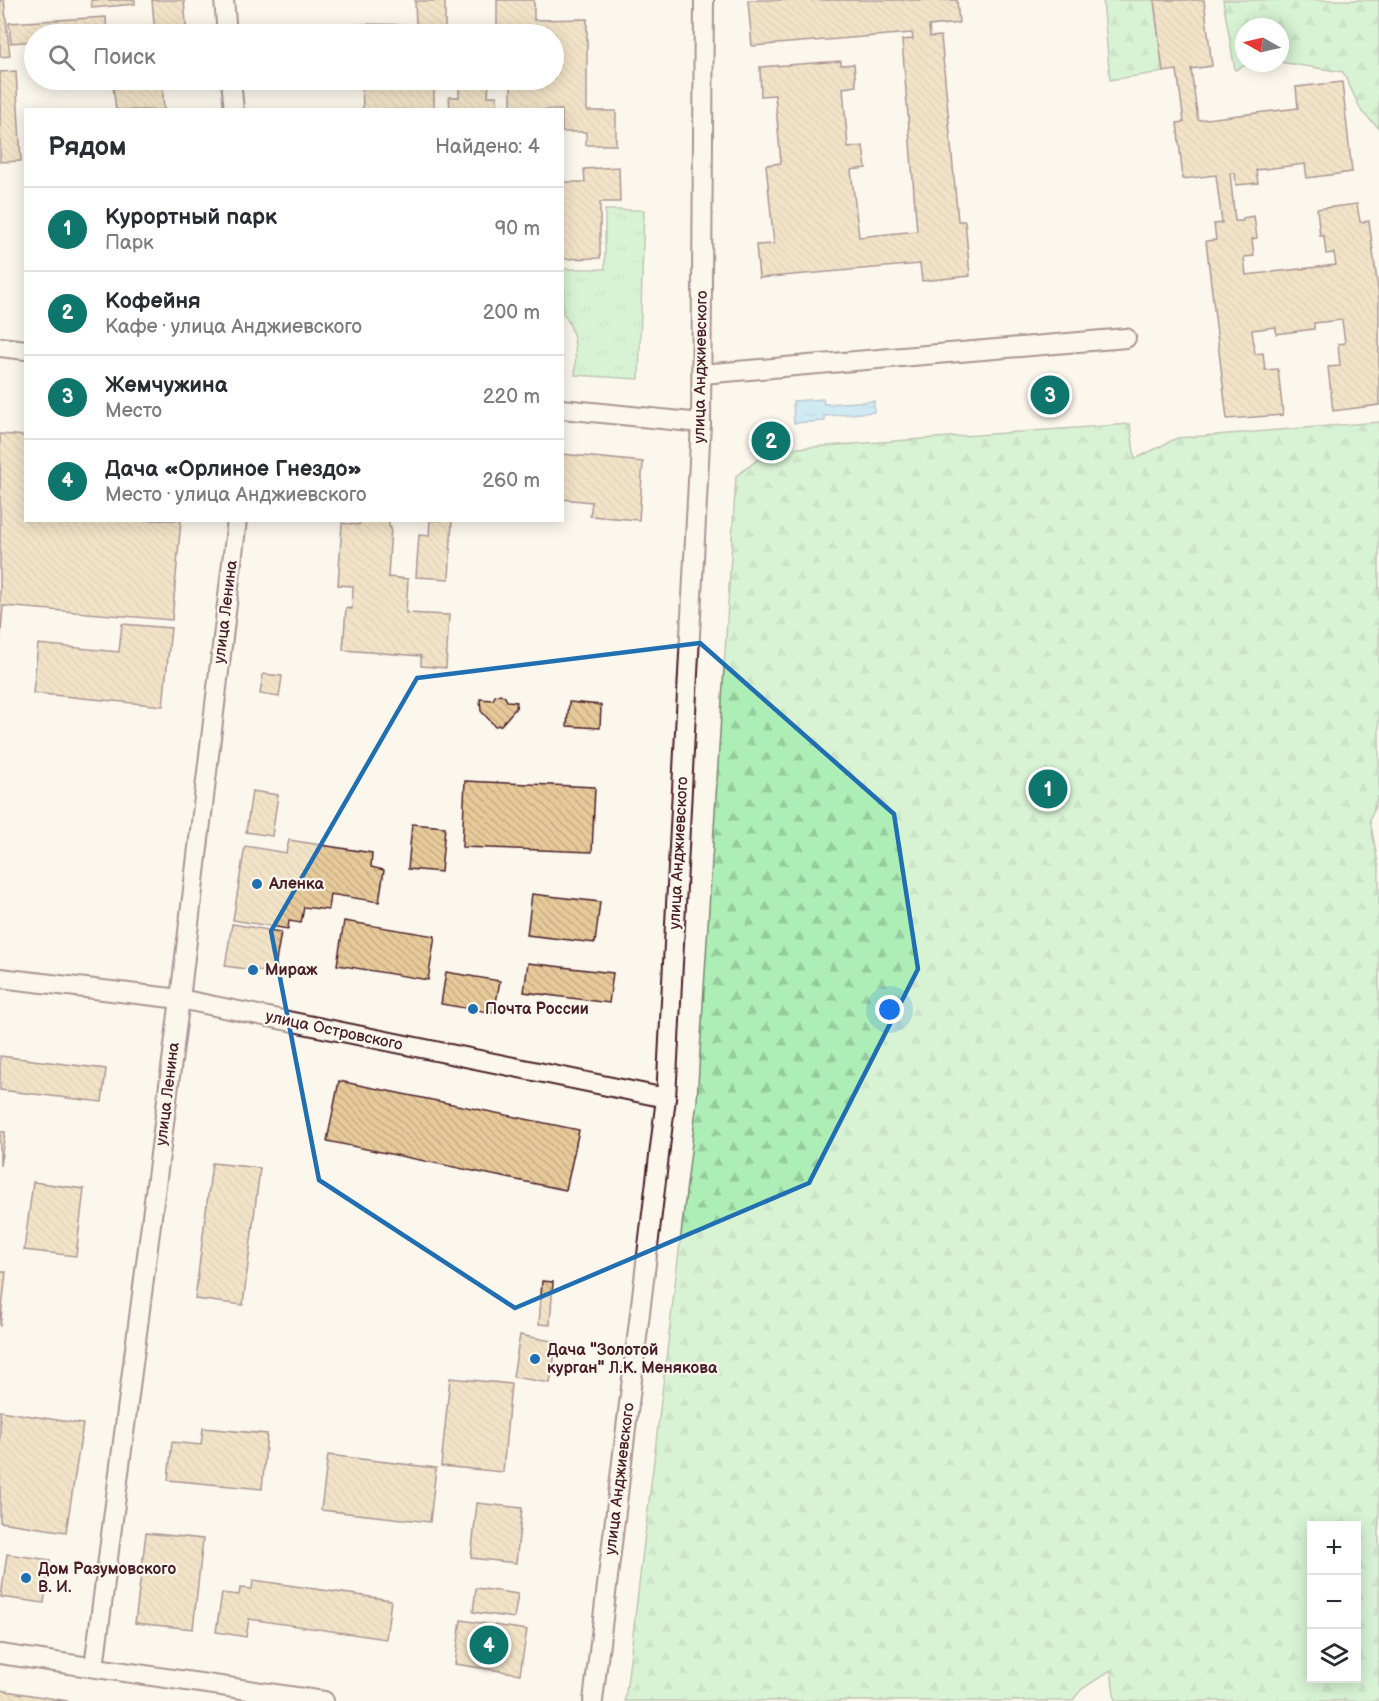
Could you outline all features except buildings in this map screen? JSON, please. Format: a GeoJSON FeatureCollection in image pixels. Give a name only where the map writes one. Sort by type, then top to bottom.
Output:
{"type":"FeatureCollection","features":[{"type":"Feature","properties":{"kind":"street"},"geometry":{"type":"LineString","coordinates":[[224,0],[226,24]]}},
{"type":"Feature","properties":{"kind":"street","name":"улица Анджиевского"},"geometry":{"type":"LineString","coordinates":[[593,1701],[666,1098],[701,423],[704,0]]}},
{"type":"Feature","properties":{"kind":"street"},"geometry":{"type":"LineString","coordinates":[[232,90],[234,108]]}},
{"type":"Feature","properties":{"kind":"street"},"geometry":{"type":"LineString","coordinates":[[702,374],[1126,338]]}},
{"type":"Feature","properties":{"kind":"street"},"geometry":{"type":"LineString","coordinates":[[0,347],[24,350]]}},
{"type":"Feature","properties":{"kind":"street"},"geometry":{"type":"LineString","coordinates":[[564,409],[701,423]]}},
{"type":"Feature","properties":{"kind":"street","name":"улица Ленина"},"geometry":{"type":"LineString","coordinates":[[94,1667],[180,999],[237,522]]}},
{"type":"Feature","properties":{"kind":"street","name":"улица Островского"},"geometry":{"type":"LineString","coordinates":[[0,978],[180,999],[666,1098]]}},
{"type":"Feature","properties":{"kind":"street"},"geometry":{"type":"LineString","coordinates":[[0,1654],[324,1701]]}},
{"type":"Feature","properties":{"kind":"highlighted area"},"geometry":{"type":"Polygon","coordinates":[[[700,643],[894,814],[918,969],[809,1183],[515,1308],[319,1180],[271,931],[417,678],[700,643]]]}},
{"type":"Feature","properties":{"kind":"green space"},"geometry":{"type":"Polygon","coordinates":[[[1103,0],[1154,0],[1163,72],[1110,80],[1103,0]]]}},
{"type":"Feature","properties":{"kind":"green space"},"geometry":{"type":"Polygon","coordinates":[[[1223,0],[1379,0],[1379,128],[1362,112],[1343,72],[1289,63],[1289,18],[1235,18],[1235,70],[1223,0]]]}},
{"type":"Feature","properties":{"kind":"green space"},"geometry":{"type":"Polygon","coordinates":[[[605,210],[644,210],[639,379],[575,375],[573,335],[564,314],[564,269],[605,269],[605,210]]]}},
{"type":"Feature","properties":{"kind":"green space"},"geometry":{"type":"Polygon","coordinates":[[[1379,422],[1379,794],[1370,820],[1379,869],[1379,1701],[1115,1701],[1111,1670],[1082,1689],[1072,1701],[625,1701],[697,1101],[736,476],[771,450],[1130,424],[1135,459],[1177,438],[1379,422]]]}},
{"type":"Feature","properties":{"kind":"water"},"geometry":{"type":"Polygon","coordinates":[[[823,399],[824,404],[874,401],[874,412],[824,416],[825,421],[794,423],[793,401],[823,399]]]}},
{"type":"Feature","properties":{"kind":"place","name":"Жемчужина"},"geometry":{"type":"Point","coordinates":[1050,395]}},
{"type":"Feature","properties":{"kind":"place","name":"Кофейня"},"geometry":{"type":"Point","coordinates":[771,441]}},
{"type":"Feature","properties":{"kind":"place","name":"Курортный парк"},"geometry":{"type":"Point","coordinates":[1048,789]}},
{"type":"Feature","properties":{"kind":"place","name":"Аленка"},"geometry":{"type":"Point","coordinates":[257,884]}},
{"type":"Feature","properties":{"kind":"place","name":"Мираж"},"geometry":{"type":"Point","coordinates":[253,970]}},
{"type":"Feature","properties":{"kind":"place","name":"Почта России"},"geometry":{"type":"Point","coordinates":[473,1009]}},
{"type":"Feature","properties":{"kind":"place","name":"Дача \"Золотой курган\" Л.К. Менякова"},"geometry":{"type":"Point","coordinates":[535,1359]}},
{"type":"Feature","properties":{"kind":"place","name":"Дом Разумовского В. И."},"geometry":{"type":"Point","coordinates":[26,1578]}},
{"type":"Feature","properties":{"kind":"place","name":"Дача «Орлиное Гнездо»"},"geometry":{"type":"Point","coordinates":[489,1645]}}]}
